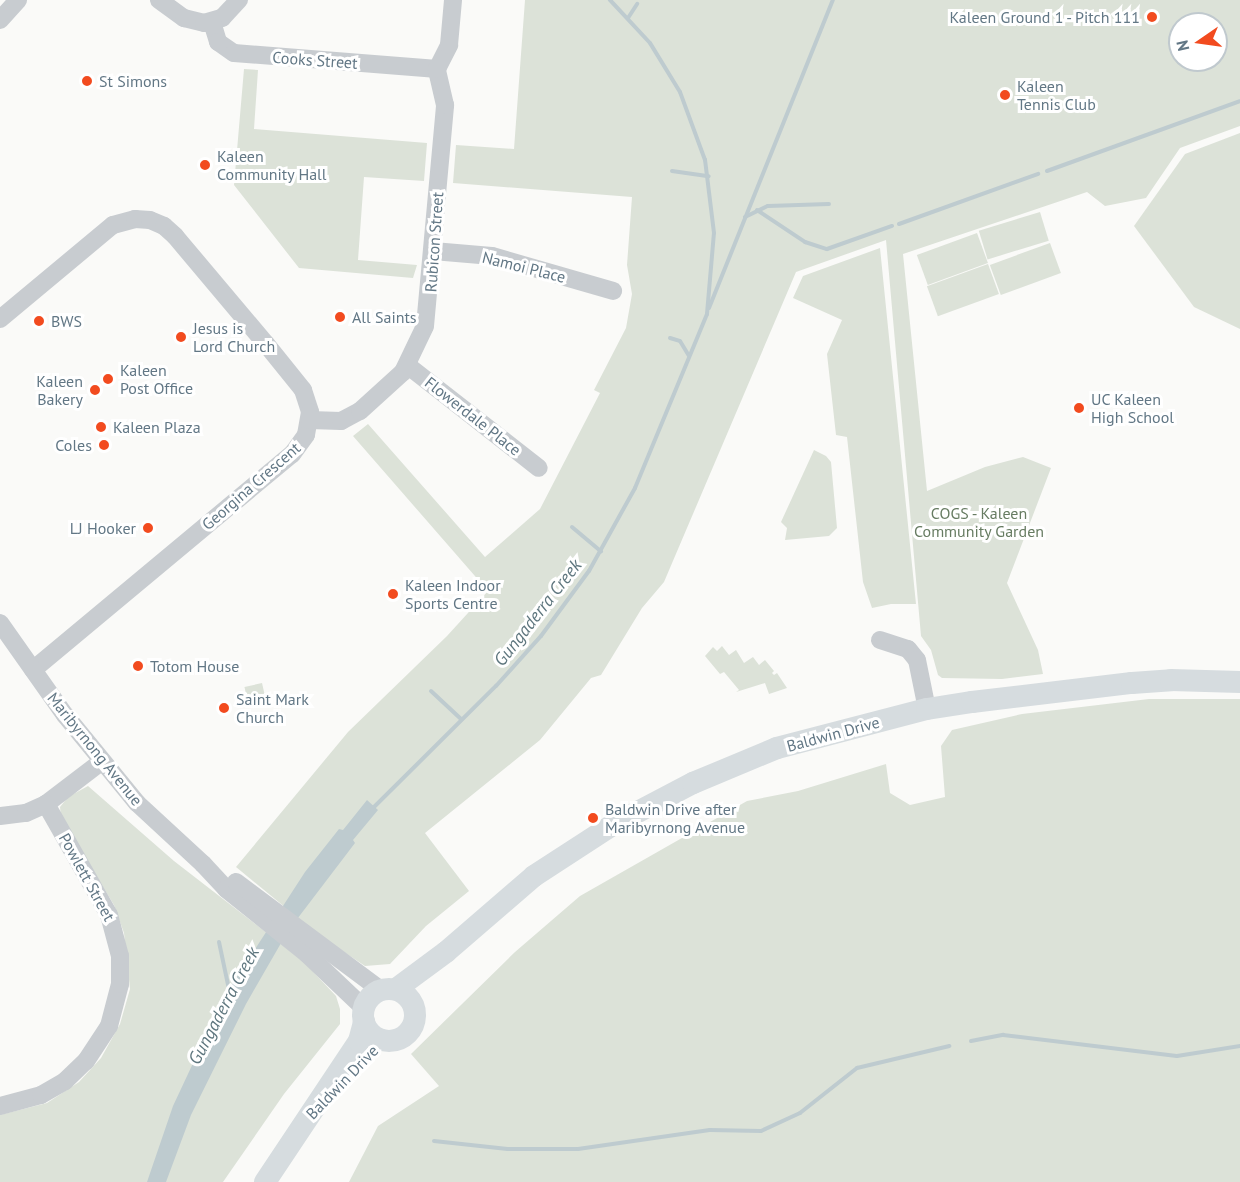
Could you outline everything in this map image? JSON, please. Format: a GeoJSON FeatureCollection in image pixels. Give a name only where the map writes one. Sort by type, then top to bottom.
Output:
{"type":"FeatureCollection","features":[{"type":"Feature","properties":{"kind":"main road","name":"Baldwin Drive"},"geometry":{"type":"LineString","coordinates":[[388,990],[474,929],[540,872],[611,826],[693,783],[777,748],[927,709],[1019,695],[1172,680],[1240,682]]}},
{"type":"Feature","properties":{"kind":"main road","name":"Baldwin Drive"},"geometry":{"type":"LineString","coordinates":[[414,1006],[419,995],[474,929]]}},
{"type":"Feature","properties":{"kind":"main road"},"geometry":{"type":"LineString","coordinates":[[388,990],[404,993],[414,1006],[414,1023],[405,1035],[391,1040],[382,1040],[374,1036],[364,1015],[368,1000],[388,990]]}},
{"type":"Feature","properties":{"kind":"main road","name":"Baldwin Drive"},"geometry":{"type":"LineString","coordinates":[[265,1182],[301,1124],[359,1041],[364,1015]]}},
{"type":"Feature","properties":{"kind":"main road","name":"Baldwin Drive"},"geometry":{"type":"LineString","coordinates":[[301,1124],[382,1040]]}},
{"type":"Feature","properties":{"kind":"street"},"geometry":{"type":"LineString","coordinates":[[0,20],[18,0]]}},
{"type":"Feature","properties":{"kind":"street"},"geometry":{"type":"LineString","coordinates":[[159,0],[184,18],[197,22],[212,22],[228,14],[239,0]]}},
{"type":"Feature","properties":{"kind":"street"},"geometry":{"type":"LineString","coordinates":[[437,69],[449,45],[453,0]]}},
{"type":"Feature","properties":{"kind":"street","name":"Cooks Street"},"geometry":{"type":"LineString","coordinates":[[212,22],[219,42],[234,53],[437,69]]}},
{"type":"Feature","properties":{"kind":"street","name":"Rubicon Street"},"geometry":{"type":"LineString","coordinates":[[310,420],[335,422],[351,417],[392,385],[407,365],[428,319],[445,105],[437,69]]}},
{"type":"Feature","properties":{"kind":"street"},"geometry":{"type":"LineString","coordinates":[[0,319],[113,225],[135,219],[150,220],[164,226],[175,236],[299,384],[309,404],[310,420]]}},
{"type":"Feature","properties":{"kind":"street","name":"Namoi Place"},"geometry":{"type":"LineString","coordinates":[[433,251],[492,256],[613,291]]}},
{"type":"Feature","properties":{"kind":"street","name":"Flowerdale Place"},"geometry":{"type":"LineString","coordinates":[[407,365],[539,468]]}},
{"type":"Feature","properties":{"kind":"street","name":"Georgina Crescent"},"geometry":{"type":"LineString","coordinates":[[33,670],[292,454],[303,442],[310,420]]}},
{"type":"Feature","properties":{"kind":"street","name":"Maribyrnong Avenue"},"geometry":{"type":"LineString","coordinates":[[0,623],[100,762],[156,822],[203,864],[232,879],[254,903],[311,948],[388,990]]}},
{"type":"Feature","properties":{"kind":"street"},"geometry":{"type":"LineString","coordinates":[[880,640],[908,649],[916,660],[927,709]]}},
{"type":"Feature","properties":{"kind":"street"},"geometry":{"type":"LineString","coordinates":[[0,816],[26,813],[46,804],[100,762]]}},
{"type":"Feature","properties":{"kind":"street","name":"Powlett Street"},"geometry":{"type":"LineString","coordinates":[[0,1106],[41,1095],[65,1081],[86,1061],[110,1026],[120,984],[120,956],[109,915],[46,804]]}},
{"type":"Feature","properties":{"kind":"street","name":"Maribyrnong Avenue"},"geometry":{"type":"LineString","coordinates":[[311,948],[364,1015]]}},
{"type":"Feature","properties":{"kind":"green space","name":"COGS - Kaleen Community Garden"},"geometry":{"type":"Polygon","coordinates":[[[525,0],[1240,0],[1240,126],[1180,148],[1146,198],[1105,206],[1087,192],[903,254],[927,491],[985,467],[1023,457],[1051,468],[1007,583],[1038,650],[1043,674],[1002,679],[942,678],[938,675],[931,650],[921,636],[886,240],[796,272],[664,582],[642,608],[601,675],[591,678],[540,740],[425,833],[469,891],[426,926],[390,964],[365,966],[320,936],[236,867],[348,732],[447,636],[488,591],[353,436],[368,424],[485,557],[540,509],[600,393],[594,390],[626,328],[632,294],[627,265],[632,197],[453,183],[456,145],[514,149],[525,0]]]}},
{"type":"Feature","properties":{"kind":"green space"},"geometry":{"type":"Polygon","coordinates":[[[244,69],[258,70],[254,129],[427,143],[424,181],[364,177],[358,260],[417,265],[413,278],[299,268],[234,185],[244,69]]]}},
{"type":"Feature","properties":{"kind":"green space"},"geometry":{"type":"Polygon","coordinates":[[[1240,133],[1240,329],[1194,307],[1134,226],[1185,154],[1240,133]]]}},
{"type":"Feature","properties":{"kind":"green space"},"geometry":{"type":"Polygon","coordinates":[[[1040,212],[1049,241],[988,259],[979,231],[1040,212]]]}},
{"type":"Feature","properties":{"kind":"green space"},"geometry":{"type":"Polygon","coordinates":[[[977,233],[988,263],[928,285],[917,255],[977,233]]]}},
{"type":"Feature","properties":{"kind":"green space"},"geometry":{"type":"Polygon","coordinates":[[[1050,243],[1061,273],[1001,295],[990,265],[1050,243]]]}},
{"type":"Feature","properties":{"kind":"green space"},"geometry":{"type":"Polygon","coordinates":[[[880,248],[916,604],[891,604],[872,608],[863,582],[847,437],[836,435],[827,354],[842,320],[793,298],[803,276],[880,248]]]}},
{"type":"Feature","properties":{"kind":"green space"},"geometry":{"type":"Polygon","coordinates":[[[988,264],[999,294],[938,316],[927,286],[988,264]]]}},
{"type":"Feature","properties":{"kind":"green space"},"geometry":{"type":"Polygon","coordinates":[[[814,450],[826,456],[831,462],[837,528],[829,536],[785,540],[787,528],[781,522],[814,450]]]}},
{"type":"Feature","properties":{"kind":"green space"},"geometry":{"type":"Polygon","coordinates":[[[722,646],[729,655],[736,650],[744,663],[753,657],[759,665],[765,660],[774,671],[772,673],[774,675],[777,673],[787,688],[769,694],[765,683],[736,692],[739,690],[724,672],[720,674],[705,656],[713,647],[717,651],[722,646]]]}},
{"type":"Feature","properties":{"kind":"green space"},"geometry":{"type":"Polygon","coordinates":[[[262,683],[265,696],[247,700],[244,687],[262,683]]]}},
{"type":"Feature","properties":{"kind":"green space"},"geometry":{"type":"Polygon","coordinates":[[[1149,699],[1240,699],[1240,1182],[349,1182],[378,1126],[439,1086],[411,1054],[515,952],[580,896],[747,801],[798,791],[886,764],[890,793],[910,805],[945,797],[941,746],[952,730],[1022,714],[1149,699]]]}},
{"type":"Feature","properties":{"kind":"green space"},"geometry":{"type":"Polygon","coordinates":[[[88,786],[174,861],[302,960],[336,996],[340,1009],[340,1024],[284,1094],[223,1182],[0,1182],[0,1115],[47,1103],[79,1082],[101,1058],[120,1024],[130,989],[124,933],[114,905],[61,817],[60,807],[68,797],[88,786]]]}},
{"type":"Feature","properties":{"kind":"water","name":"Gungaderra Creek"},"geometry":{"type":"Polygon","coordinates":[[[367,800],[378,810],[353,840],[355,843],[288,931],[246,1004],[191,1115],[166,1182],[147,1182],[173,1106],[224,997],[305,872],[339,829],[343,830],[367,800]]]}},
{"type":"Feature","properties":{"kind":"waterway","name":"Gungaderra Creek"},"geometry":{"type":"LineString","coordinates":[[372,809],[496,686],[541,636],[589,571],[635,488],[707,314],[714,233],[705,160],[680,92],[650,43],[610,0]]}},
{"type":"Feature","properties":{"kind":"waterway"},"geometry":{"type":"LineString","coordinates":[[709,308],[833,0]]}},
{"type":"Feature","properties":{"kind":"waterway"},"geometry":{"type":"LineString","coordinates":[[628,18],[637,4]]}},
{"type":"Feature","properties":{"kind":"waterway"},"geometry":{"type":"LineString","coordinates":[[1047,171],[1240,101]]}},
{"type":"Feature","properties":{"kind":"waterway"},"geometry":{"type":"LineString","coordinates":[[672,171],[709,176]]}},
{"type":"Feature","properties":{"kind":"waterway"},"geometry":{"type":"LineString","coordinates":[[899,224],[1038,174]]}},
{"type":"Feature","properties":{"kind":"waterway"},"geometry":{"type":"LineString","coordinates":[[745,217],[768,206],[829,204]]}},
{"type":"Feature","properties":{"kind":"waterway"},"geometry":{"type":"LineString","coordinates":[[757,210],[805,242],[827,249],[892,226]]}},
{"type":"Feature","properties":{"kind":"waterway"},"geometry":{"type":"LineString","coordinates":[[670,338],[680,341],[689,356]]}},
{"type":"Feature","properties":{"kind":"waterway"},"geometry":{"type":"LineString","coordinates":[[572,527],[601,551]]}},
{"type":"Feature","properties":{"kind":"waterway"},"geometry":{"type":"LineString","coordinates":[[431,691],[461,719]]}},
{"type":"Feature","properties":{"kind":"waterway"},"geometry":{"type":"LineString","coordinates":[[219,942],[230,994]]}},
{"type":"Feature","properties":{"kind":"waterway"},"geometry":{"type":"LineString","coordinates":[[971,1041],[1003,1035],[1177,1056],[1240,1046]]}},
{"type":"Feature","properties":{"kind":"waterway"},"geometry":{"type":"LineString","coordinates":[[434,1141],[508,1149],[578,1149],[710,1130],[761,1131],[800,1113],[857,1068],[949,1046]]}},
{"type":"Feature","properties":{"kind":"place","name":"Kaleen Ground 1 - Pitch 111"},"geometry":{"type":"Point","coordinates":[1152,17]}},
{"type":"Feature","properties":{"kind":"place","name":"St Simons"},"geometry":{"type":"Point","coordinates":[87,81]}},
{"type":"Feature","properties":{"kind":"place","name":"Kaleen Tennis Club"},"geometry":{"type":"Point","coordinates":[1005,95]}},
{"type":"Feature","properties":{"kind":"place","name":"Kaleen Community Hall"},"geometry":{"type":"Point","coordinates":[205,165]}},
{"type":"Feature","properties":{"kind":"place","name":"All Saints"},"geometry":{"type":"Point","coordinates":[340,317]}},
{"type":"Feature","properties":{"kind":"place","name":"BWS"},"geometry":{"type":"Point","coordinates":[39,321]}},
{"type":"Feature","properties":{"kind":"place","name":"Jesus is Lord Church"},"geometry":{"type":"Point","coordinates":[181,337]}},
{"type":"Feature","properties":{"kind":"place","name":"Kaleen Post Office"},"geometry":{"type":"Point","coordinates":[108,379]}},
{"type":"Feature","properties":{"kind":"place","name":"Kaleen Bakery"},"geometry":{"type":"Point","coordinates":[95,390]}},
{"type":"Feature","properties":{"kind":"place","name":"UC Kaleen High School"},"geometry":{"type":"Point","coordinates":[1079,408]}},
{"type":"Feature","properties":{"kind":"place","name":"Kaleen Plaza"},"geometry":{"type":"Point","coordinates":[101,427]}},
{"type":"Feature","properties":{"kind":"place","name":"Coles"},"geometry":{"type":"Point","coordinates":[104,445]}},
{"type":"Feature","properties":{"kind":"place","name":"LJ Hooker"},"geometry":{"type":"Point","coordinates":[148,528]}},
{"type":"Feature","properties":{"kind":"place","name":"Kaleen Indoor Sports Centre"},"geometry":{"type":"Point","coordinates":[393,594]}},
{"type":"Feature","properties":{"kind":"place","name":"Totom House"},"geometry":{"type":"Point","coordinates":[138,666]}},
{"type":"Feature","properties":{"kind":"place","name":"Saint Mark Church"},"geometry":{"type":"Point","coordinates":[224,708]}},
{"type":"Feature","properties":{"kind":"place","name":"Baldwin Drive after Maribyrnong Avenue"},"geometry":{"type":"Point","coordinates":[593,818]}}]}
